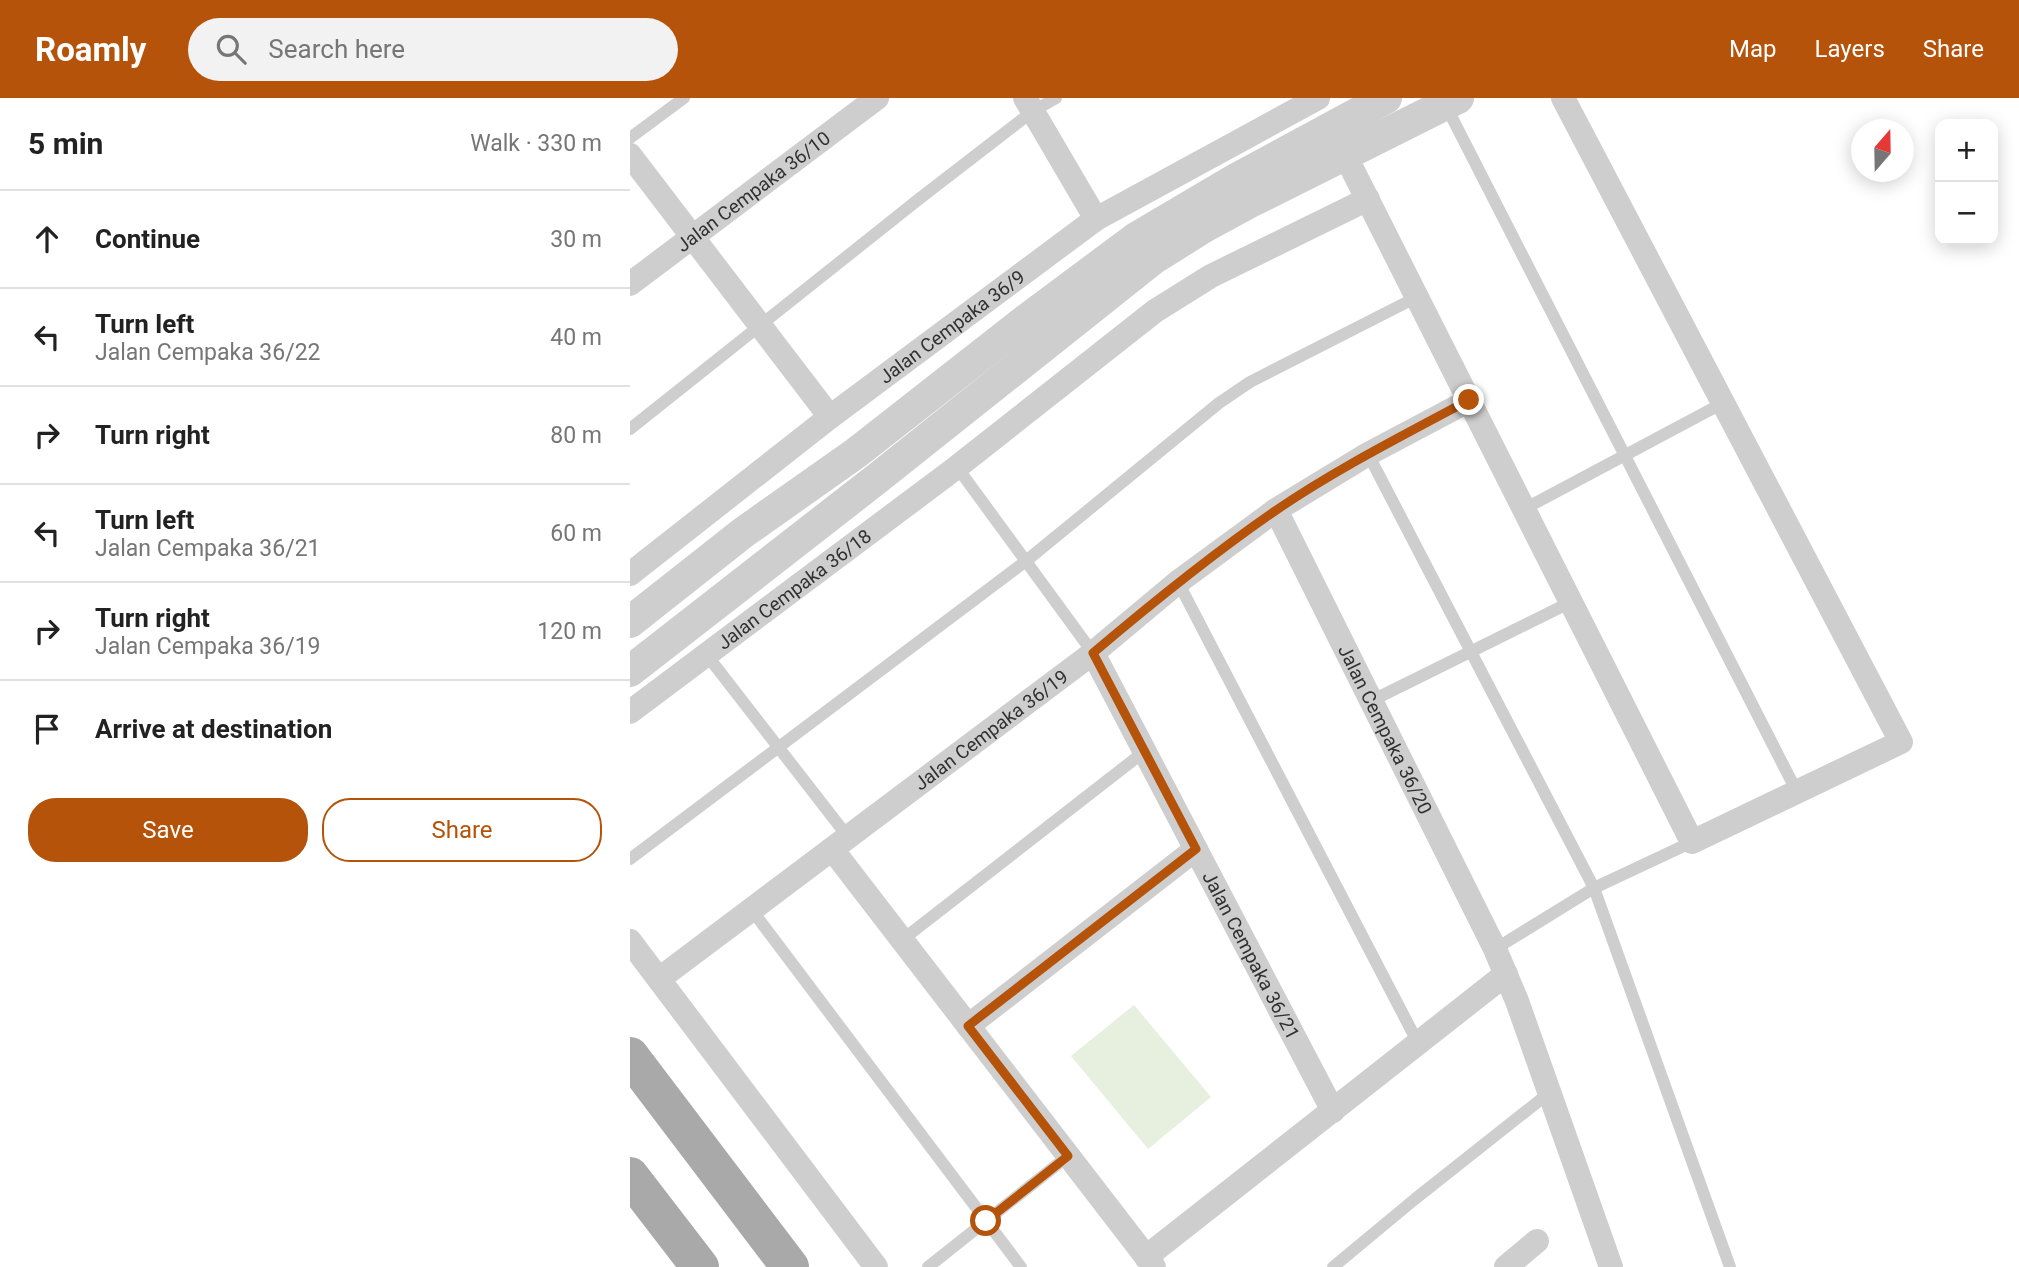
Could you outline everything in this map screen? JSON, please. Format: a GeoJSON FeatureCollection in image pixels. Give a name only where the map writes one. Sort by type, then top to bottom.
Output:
{"type":"FeatureCollection","features":[{"type":"Feature","properties":{"kind":"main road"},"geometry":{"type":"LineString","coordinates":[[630,1056],[790,1267]]}},
{"type":"Feature","properties":{"kind":"main road"},"geometry":{"type":"LineString","coordinates":[[630,1176],[700,1267]]}},
{"type":"Feature","properties":{"kind":"street","name":"Jalan Cempaka 36/10"},"geometry":{"type":"LineString","coordinates":[[630,284],[877,98]]}},
{"type":"Feature","properties":{"kind":"street","name":"Jalan Cempaka 36/9"},"geometry":{"type":"LineString","coordinates":[[630,574],[830,417],[1096,219],[1291,104],[1318,98]]}},
{"type":"Feature","properties":{"kind":"street"},"geometry":{"type":"LineString","coordinates":[[630,671],[1153,259],[1338,142],[1386,98]]}},
{"type":"Feature","properties":{"kind":"street"},"geometry":{"type":"LineString","coordinates":[[1338,142],[1692,842],[1901,742],[1563,98]]}},
{"type":"Feature","properties":{"kind":"street"},"geometry":{"type":"LineString","coordinates":[[630,622],[744,532],[856,453],[1136,238],[1236,179],[1452,101]]}},
{"type":"Feature","properties":{"kind":"street"},"geometry":{"type":"LineString","coordinates":[[1029,105],[1096,219]]}},
{"type":"Feature","properties":{"kind":"street"},"geometry":{"type":"LineString","coordinates":[[630,155],[830,417]]}},
{"type":"Feature","properties":{"kind":"street","name":"Jalan Cempaka 36/18"},"geometry":{"type":"LineString","coordinates":[[630,712],[957,467],[1155,311],[1211,276],[1368,199]]}},
{"type":"Feature","properties":{"kind":"street","name":"Jalan Cempaka 36/19"},"geometry":{"type":"LineString","coordinates":[[659,979],[1093,653],[1178,582],[1276,510],[1368,454],[1469,400]]}},
{"type":"Feature","properties":{"kind":"street","name":"Jalan Cempaka 36/20"},"geometry":{"type":"LineString","coordinates":[[1276,510],[1495,949],[1611,1267]]}},
{"type":"Feature","properties":{"kind":"street","name":"Jalan Cempaka 36/21"},"geometry":{"type":"LineString","coordinates":[[1093,653],[1333,1111]]}},
{"type":"Feature","properties":{"kind":"street"},"geometry":{"type":"LineString","coordinates":[[840,843],[902,940],[1150,1262],[1333,1111],[1506,974]]}},
{"type":"Feature","properties":{"kind":"street"},"geometry":{"type":"LineString","coordinates":[[968,1026],[1196,849]]}},
{"type":"Feature","properties":{"kind":"street"},"geometry":{"type":"LineString","coordinates":[[630,941],[876,1267]]}},
{"type":"Feature","properties":{"kind":"street"},"geometry":{"type":"LineString","coordinates":[[1506,1267],[1538,1241]]}},
{"type":"Feature","properties":{"kind":"lane"},"geometry":{"type":"LineString","coordinates":[[630,138],[684,98]]}},
{"type":"Feature","properties":{"kind":"lane"},"geometry":{"type":"LineString","coordinates":[[630,429],[1029,105],[1056,98]]}},
{"type":"Feature","properties":{"kind":"lane"},"geometry":{"type":"LineString","coordinates":[[1452,101],[1625,455],[1797,792]]}},
{"type":"Feature","properties":{"kind":"lane"},"geometry":{"type":"LineString","coordinates":[[630,859],[1026,561],[1229,396],[1250,382],[1417,297]]}},
{"type":"Feature","properties":{"kind":"lane"},"geometry":{"type":"LineString","coordinates":[[1524,509],[1723,403]]}},
{"type":"Feature","properties":{"kind":"lane"},"geometry":{"type":"LineString","coordinates":[[1368,454],[1594,888],[1730,1267]]}},
{"type":"Feature","properties":{"kind":"lane"},"geometry":{"type":"LineString","coordinates":[[957,467],[1093,653]]}},
{"type":"Feature","properties":{"kind":"lane"},"geometry":{"type":"LineString","coordinates":[[1178,582],[1418,1043]]}},
{"type":"Feature","properties":{"kind":"lane"},"geometry":{"type":"LineString","coordinates":[[1371,701],[1571,602]]}},
{"type":"Feature","properties":{"kind":"lane"},"geometry":{"type":"LineString","coordinates":[[706,654],[778,747],[840,843]]}},
{"type":"Feature","properties":{"kind":"lane"},"geometry":{"type":"LineString","coordinates":[[902,940],[1145,751]]}},
{"type":"Feature","properties":{"kind":"lane"},"geometry":{"type":"LineString","coordinates":[[1495,949],[1594,888],[1692,842]]}},
{"type":"Feature","properties":{"kind":"lane"},"geometry":{"type":"LineString","coordinates":[[751,909],[1021,1267]]}},
{"type":"Feature","properties":{"kind":"lane"},"geometry":{"type":"LineString","coordinates":[[1334,1267],[1549,1093]]}},
{"type":"Feature","properties":{"kind":"lane"},"geometry":{"type":"LineString","coordinates":[[928,1267],[1068,1156]]}},
{"type":"Feature","properties":{"kind":"green space"},"geometry":{"type":"Polygon","coordinates":[[[1134,1005],[1211,1097],[1148,1149],[1071,1056],[1134,1005]]]}},
{"type":"Feature","properties":{"kind":"route"},"geometry":{"type":"LineString","coordinates":[[986,1221],[1068,1156],[968,1026],[1196,849],[1093,653],[1178,582],[1276,510],[1368,454],[1469,400]]}}]}
